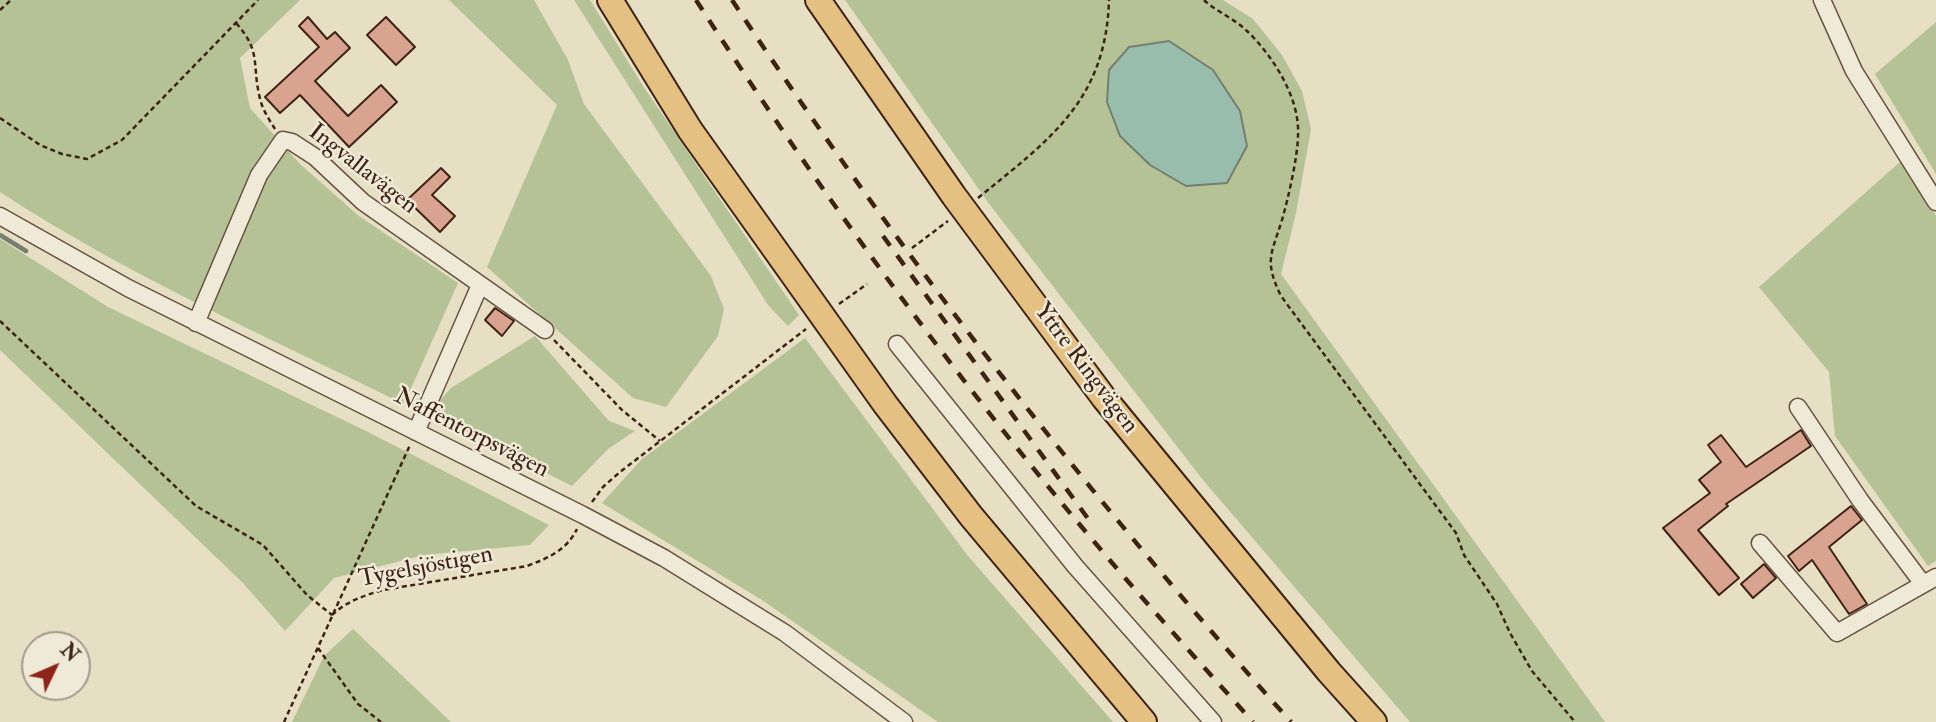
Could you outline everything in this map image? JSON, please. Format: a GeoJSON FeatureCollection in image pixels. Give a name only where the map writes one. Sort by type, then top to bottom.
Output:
{"type":"FeatureCollection","features":[{"type":"Feature","properties":{"kind":"highway"},"geometry":{"type":"LineString","coordinates":[[610,0],[690,130],[885,404],[971,516],[1144,722]]}},
{"type":"Feature","properties":{"kind":"highway","name":"Yttre Ringvägen"},"geometry":{"type":"LineString","coordinates":[[818,0],[947,185],[1104,398],[1329,672],[1374,722]]}},
{"type":"Feature","properties":{"kind":"highway"},"geometry":{"type":"LineString","coordinates":[[1329,672],[1380,722]]}},
{"type":"Feature","properties":{"kind":"street"},"geometry":{"type":"LineString","coordinates":[[1822,0],[1854,71],[1936,202]]}},
{"type":"Feature","properties":{"kind":"street","name":"Ingvallavägen"},"geometry":{"type":"LineString","coordinates":[[196,323],[259,174],[283,140],[292,142],[315,157],[363,202],[545,330]]}},
{"type":"Feature","properties":{"kind":"street","name":"Naffentorpsvägen"},"geometry":{"type":"LineString","coordinates":[[0,216],[196,323],[664,558],[785,632],[904,722]]}},
{"type":"Feature","properties":{"kind":"street"},"geometry":{"type":"LineString","coordinates":[[416,432],[481,285]]}},
{"type":"Feature","properties":{"kind":"street"},"geometry":{"type":"LineString","coordinates":[[897,344],[1075,566],[1213,722]]}},
{"type":"Feature","properties":{"kind":"street"},"geometry":{"type":"LineString","coordinates":[[1759,543],[1837,633],[1929,580],[1860,500],[1798,407]]}},
{"type":"Feature","properties":{"kind":"path"},"geometry":{"type":"LineString","coordinates":[[0,10],[11,0]]}},
{"type":"Feature","properties":{"kind":"path"},"geometry":{"type":"LineString","coordinates":[[0,118],[40,145],[62,154],[87,159],[122,140],[258,0]]}},
{"type":"Feature","properties":{"kind":"path"},"geometry":{"type":"LineString","coordinates":[[975,200],[1058,130],[1080,100],[1094,77],[1103,52],[1109,0]]}},
{"type":"Feature","properties":{"kind":"path"},"geometry":{"type":"LineString","coordinates":[[1204,0],[1246,30],[1273,60],[1292,98],[1299,134],[1284,210],[1269,261],[1281,296],[1456,533],[1464,555],[1497,604],[1532,671],[1575,722]]}},
{"type":"Feature","properties":{"kind":"path"},"geometry":{"type":"LineString","coordinates":[[236,23],[255,52],[259,95],[266,114],[283,140]]}},
{"type":"Feature","properties":{"kind":"path"},"geometry":{"type":"LineString","coordinates":[[912,248],[953,216]]}},
{"type":"Feature","properties":{"kind":"path"},"geometry":{"type":"LineString","coordinates":[[830,311],[867,284]]}},
{"type":"Feature","properties":{"kind":"path"},"geometry":{"type":"LineString","coordinates":[[0,321],[196,506],[263,545],[307,595],[332,615],[416,432]]}},
{"type":"Feature","properties":{"kind":"path","name":"Tygelsjöstigen"},"geometry":{"type":"LineString","coordinates":[[284,722],[332,615],[342,606],[383,590],[527,566],[550,558],[562,550],[574,535],[583,515],[603,487],[806,329]]}},
{"type":"Feature","properties":{"kind":"path"},"geometry":{"type":"LineString","coordinates":[[545,330],[622,410],[660,441]]}},
{"type":"Feature","properties":{"kind":"path"},"geometry":{"type":"LineString","coordinates":[[318,647],[358,704],[381,722]]}},
{"type":"Feature","properties":{"kind":"shaded area"},"geometry":{"type":"Polygon","coordinates":[[[0,0],[300,0],[240,58],[250,108],[300,164],[359,216],[458,283],[404,404],[147,278],[0,192],[0,0]]]}},
{"type":"Feature","properties":{"kind":"shaded area"},"geometry":{"type":"Polygon","coordinates":[[[449,0],[534,0],[568,60],[584,104],[711,276],[724,309],[718,336],[666,407],[633,398],[487,267],[557,105],[449,0]]]}},
{"type":"Feature","properties":{"kind":"shaded area"},"geometry":{"type":"Polygon","coordinates":[[[574,0],[590,0],[643,86],[799,315],[788,326],[768,305],[574,0]]]}},
{"type":"Feature","properties":{"kind":"shaded area"},"geometry":{"type":"Polygon","coordinates":[[[845,0],[1223,0],[1253,19],[1282,55],[1302,91],[1311,129],[1296,213],[1281,274],[1605,722],[1410,722],[1203,480],[990,205],[845,0]]]}},
{"type":"Feature","properties":{"kind":"shaded area"},"geometry":{"type":"Polygon","coordinates":[[[1936,22],[1936,174],[1875,74],[1936,22]]]}},
{"type":"Feature","properties":{"kind":"shaded area"},"geometry":{"type":"Polygon","coordinates":[[[1169,41],[1213,70],[1240,111],[1247,146],[1227,183],[1186,186],[1150,165],[1120,136],[1107,102],[1109,70],[1129,47],[1169,41]]]}},
{"type":"Feature","properties":{"kind":"shaded area"},"geometry":{"type":"Polygon","coordinates":[[[1901,161],[1936,216],[1936,561],[1928,566],[1835,436],[1829,372],[1759,287],[1901,161]]]}},
{"type":"Feature","properties":{"kind":"shaded area"},"geometry":{"type":"Polygon","coordinates":[[[0,239],[108,307],[366,431],[549,525],[530,545],[424,555],[334,578],[285,631],[243,583],[0,350],[0,239]]]}},
{"type":"Feature","properties":{"kind":"shaded area"},"geometry":{"type":"Polygon","coordinates":[[[535,336],[609,421],[635,431],[608,449],[572,486],[429,413],[451,388],[535,336]]]}},
{"type":"Feature","properties":{"kind":"shaded area"},"geometry":{"type":"Polygon","coordinates":[[[805,338],[968,556],[1113,722],[938,722],[762,600],[602,503],[642,459],[805,338]]]}},
{"type":"Feature","properties":{"kind":"shaded area"},"geometry":{"type":"Polygon","coordinates":[[[353,629],[451,722],[292,722],[324,656],[353,629]]]}},
{"type":"Feature","properties":{"kind":"building"},"geometry":{"type":"Polygon","coordinates":[[[308,17],[327,39],[335,32],[350,48],[315,81],[348,116],[381,85],[397,102],[349,147],[300,95],[280,113],[265,97],[319,47],[299,26],[308,17]]]}},
{"type":"Feature","properties":{"kind":"building"},"geometry":{"type":"Polygon","coordinates":[[[386,17],[415,47],[396,65],[367,35],[386,17]]]}},
{"type":"Feature","properties":{"kind":"building"},"geometry":{"type":"Polygon","coordinates":[[[441,168],[450,177],[432,195],[455,216],[440,232],[407,200],[441,168]]]}},
{"type":"Feature","properties":{"kind":"building"},"geometry":{"type":"Polygon","coordinates":[[[495,308],[514,321],[502,336],[485,320],[495,308]]]}},
{"type":"Feature","properties":{"kind":"building"},"geometry":{"type":"Polygon","coordinates":[[[1801,430],[1811,446],[1726,504],[1728,506],[1698,530],[1739,578],[1719,595],[1663,528],[1710,493],[1699,480],[1721,462],[1708,445],[1721,435],[1746,467],[1801,430]]]}},
{"type":"Feature","properties":{"kind":"building"},"geometry":{"type":"Polygon","coordinates":[[[1851,506],[1862,520],[1829,547],[1867,604],[1849,614],[1812,560],[1799,571],[1788,556],[1851,506]]]}},
{"type":"Feature","properties":{"kind":"building"},"geometry":{"type":"Polygon","coordinates":[[[1764,564],[1776,578],[1753,598],[1741,584],[1764,564]]]}},
{"type":"Feature","properties":{"kind":"waterway"},"geometry":{"type":"LineString","coordinates":[[0,235],[26,251]]}},
{"type":"Feature","properties":{"kind":"railway"},"geometry":{"type":"LineString","coordinates":[[696,0],[791,143],[941,351],[1102,551],[1253,722]]}},
{"type":"Feature","properties":{"kind":"railway"},"geometry":{"type":"LineString","coordinates":[[732,0],[862,188],[998,372],[1142,549],[1291,722]]}},
{"type":"Feature","properties":{"kind":"railway"},"geometry":{"type":"LineString","coordinates":[[883,236],[1089,520]]}}]}
